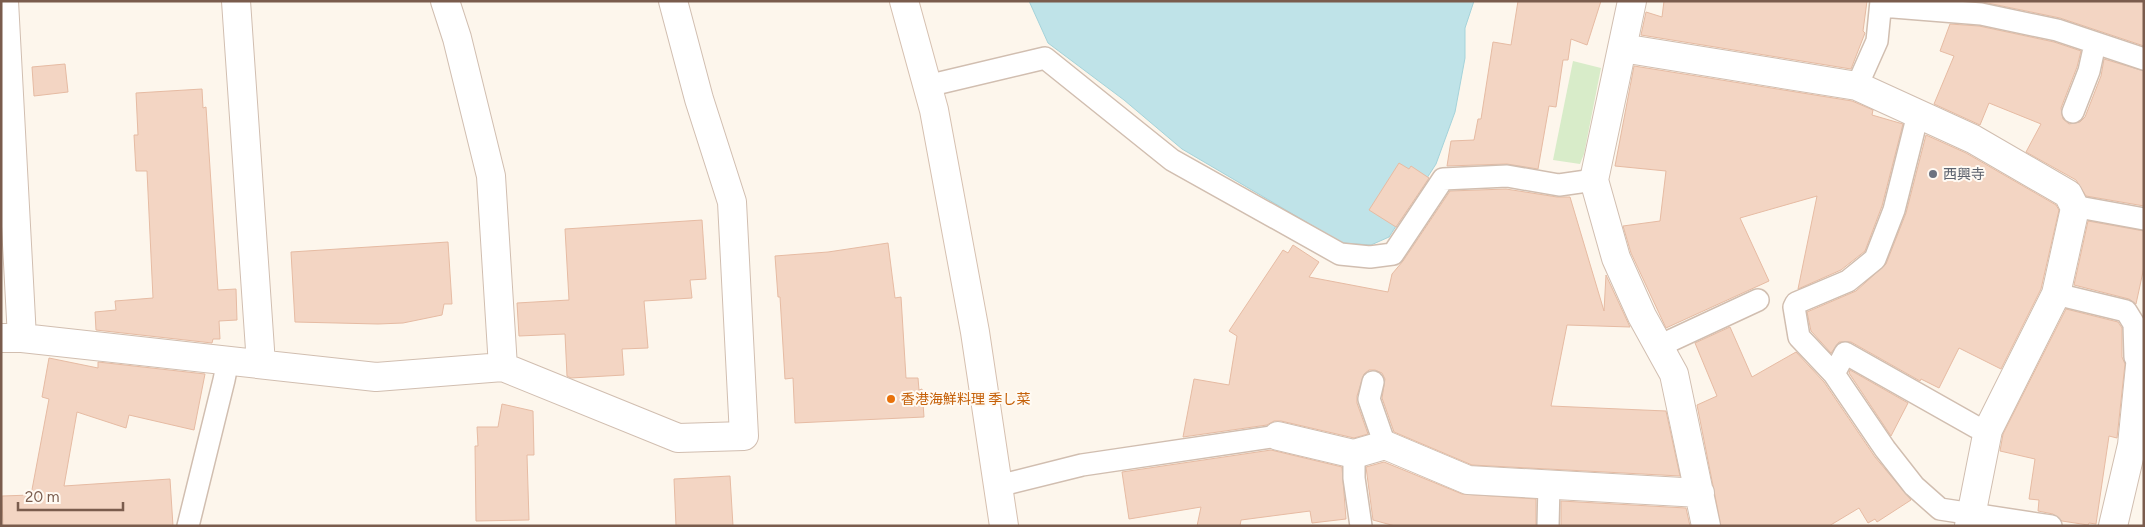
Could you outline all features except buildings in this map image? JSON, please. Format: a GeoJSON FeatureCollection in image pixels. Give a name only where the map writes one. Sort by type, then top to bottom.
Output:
{"type":"FeatureCollection","features":[{"type":"Feature","properties":{"kind":"street"},"geometry":{"type":"LineString","coordinates":[[4,1],[12,338],[376,377],[504,367],[678,438],[744,436],[732,202],[699,99],[673,1]]}},
{"type":"Feature","properties":{"kind":"street"},"geometry":{"type":"LineString","coordinates":[[236,1],[261,364]]}},
{"type":"Feature","properties":{"kind":"street"},"geometry":{"type":"LineString","coordinates":[[445,1],[457,38],[490,176],[504,367]]}},
{"type":"Feature","properties":{"kind":"street"},"geometry":{"type":"LineString","coordinates":[[904,1],[934,110],[975,332],[1004,526]]}},
{"type":"Feature","properties":{"kind":"street"},"geometry":{"type":"LineString","coordinates":[[1632,1],[1594,180],[1616,258],[1642,316],[1674,374],[1706,526]]}},
{"type":"Feature","properties":{"kind":"street"},"geometry":{"type":"LineString","coordinates":[[1622,48],[1857,86],[1973,139],[2068,194],[2075,208],[2056,294],[1988,430],[1970,520]]}},
{"type":"Feature","properties":{"kind":"street"},"geometry":{"type":"LineString","coordinates":[[2113,526],[2132,445],[2142,367]]}},
{"type":"Feature","properties":{"kind":"street"},"geometry":{"type":"LineString","coordinates":[[1278,436],[1354,454],[1385,445],[1468,480],[1700,493]]}},
{"type":"Feature","properties":{"kind":"lane"},"geometry":{"type":"LineString","coordinates":[[1857,86],[1877,41],[1881,3],[1981,14],[2057,30],[2144,59]]}},
{"type":"Feature","properties":{"kind":"lane"},"geometry":{"type":"LineString","coordinates":[[2073,112],[2089,71],[2096,44]]}},
{"type":"Feature","properties":{"kind":"lane"},"geometry":{"type":"LineString","coordinates":[[927,86],[1046,58],[1172,160],[1340,254],[1370,257],[1393,254],[1444,179],[1507,176],[1559,185],[1594,180]]}},
{"type":"Feature","properties":{"kind":"lane"},"geometry":{"type":"LineString","coordinates":[[1918,114],[1894,210],[1875,258],[1848,281],[1796,303],[1794,307],[1799,337],[1834,374],[1885,449],[1914,486],[1940,509],[1970,520],[2051,526]]}},
{"type":"Feature","properties":{"kind":"lane"},"geometry":{"type":"LineString","coordinates":[[2075,208],[2144,219]]}},
{"type":"Feature","properties":{"kind":"lane"},"geometry":{"type":"LineString","coordinates":[[2056,294],[2126,311],[2134,324],[2135,357],[2142,367]]}},
{"type":"Feature","properties":{"kind":"lane"},"geometry":{"type":"LineString","coordinates":[[1660,348],[1672,340],[1758,300]]}},
{"type":"Feature","properties":{"kind":"lane"},"geometry":{"type":"LineString","coordinates":[[1834,374],[1845,353],[1976,427],[1988,430]]}},
{"type":"Feature","properties":{"kind":"lane"},"geometry":{"type":"LineString","coordinates":[[188,526],[228,360]]}},
{"type":"Feature","properties":{"kind":"lane"},"geometry":{"type":"LineString","coordinates":[[1373,382],[1369,399],[1385,445]]}},
{"type":"Feature","properties":{"kind":"lane"},"geometry":{"type":"LineString","coordinates":[[998,486],[1082,465],[1278,436]]}},
{"type":"Feature","properties":{"kind":"lane"},"geometry":{"type":"LineString","coordinates":[[1354,454],[1354,478],[1361,526]]}},
{"type":"Feature","properties":{"kind":"lane"},"geometry":{"type":"LineString","coordinates":[[1548,526],[1549,485]]}},
{"type":"Feature","properties":{"kind":"green space"},"geometry":{"type":"Polygon","coordinates":[[[1573,61],[1601,68],[1584,154],[1580,164],[1553,160],[1573,61]]]}},
{"type":"Feature","properties":{"kind":"water"},"geometry":{"type":"Polygon","coordinates":[[[1029,1],[1474,1],[1465,28],[1465,58],[1455,112],[1436,164],[1389,237],[1371,245],[1342,243],[1182,149],[1124,100],[1048,43],[1029,1]]]}},
{"type":"Feature","properties":{"kind":"place","name":"西興寺"},"geometry":{"type":"Point","coordinates":[1933,174]}},
{"type":"Feature","properties":{"kind":"place","name":"香港海鮮料理 季し菜"},"geometry":{"type":"Point","coordinates":[891,399]}}]}
